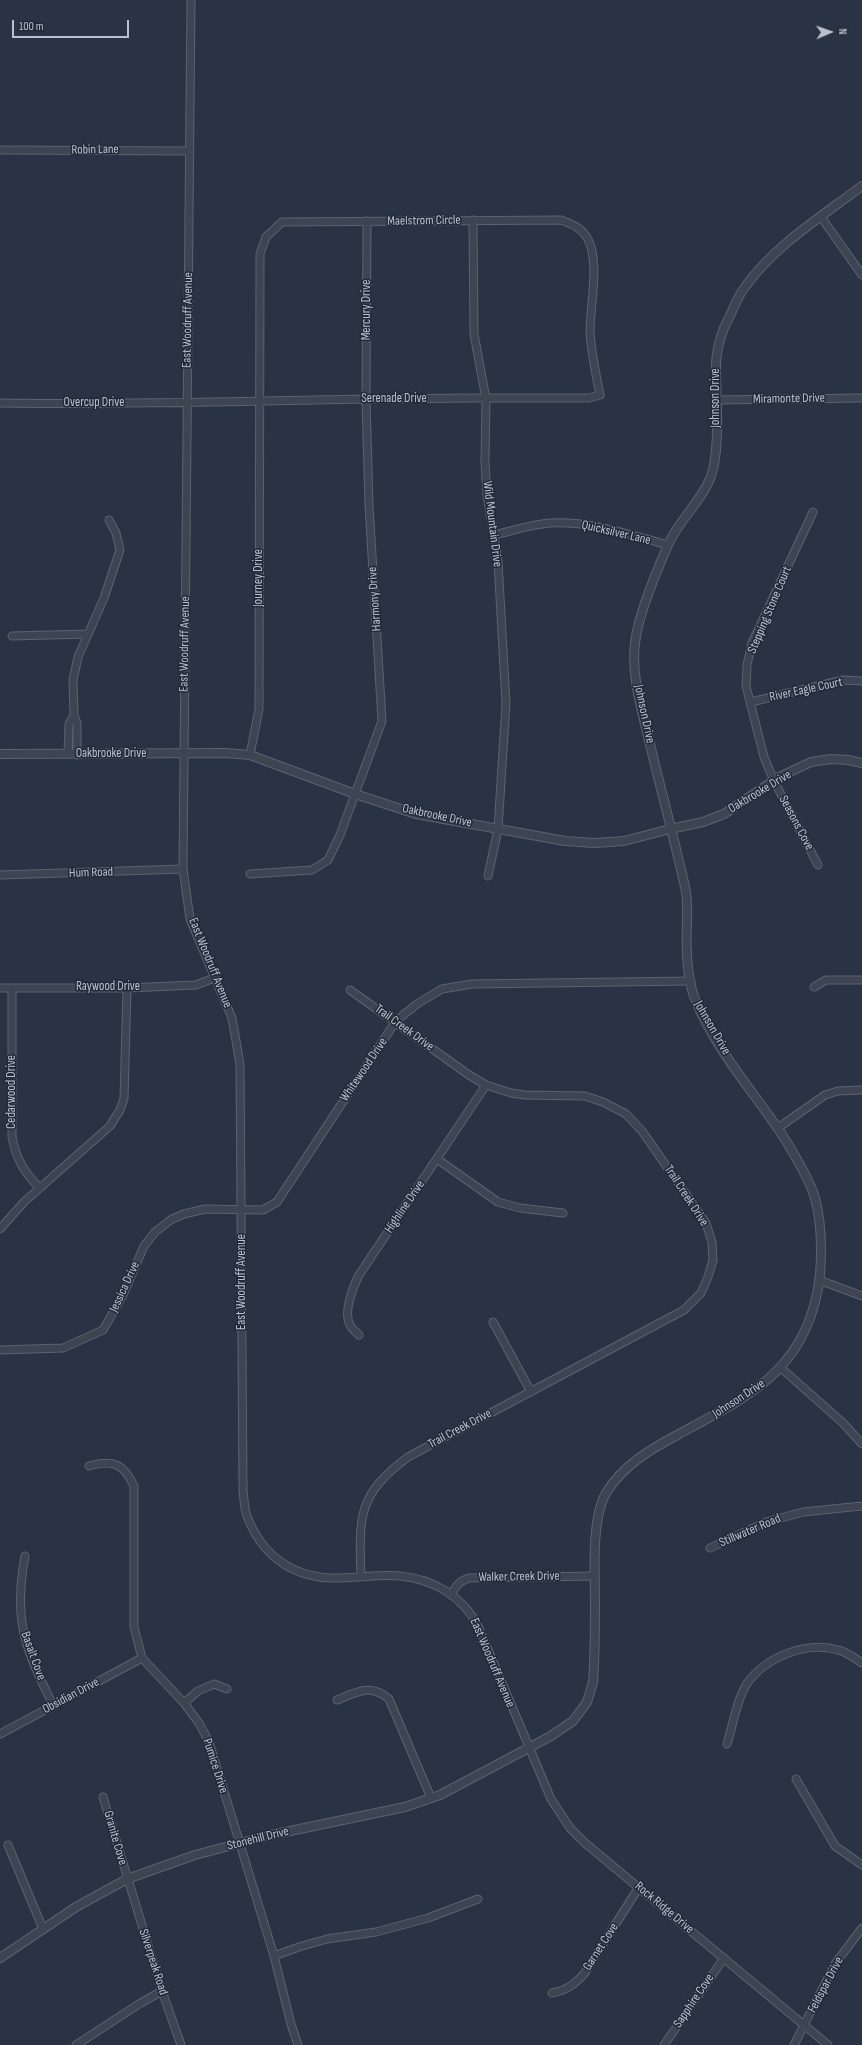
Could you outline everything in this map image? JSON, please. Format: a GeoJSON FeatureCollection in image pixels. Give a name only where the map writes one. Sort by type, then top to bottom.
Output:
{"type":"FeatureCollection","features":[{"type":"Feature","properties":{"kind":"street","name":"East Woodruff Avenue"},"geometry":{"type":"LineString","coordinates":[[191,0],[183,869],[190,919],[232,1018],[240,1064],[243,1489],[247,1515],[258,1540],[276,1560],[298,1572],[331,1578],[400,1576],[424,1580],[452,1594],[464,1605],[478,1626],[528,1747]]}},
{"type":"Feature","properties":{"kind":"street","name":"Robin Lane"},"geometry":{"type":"LineString","coordinates":[[0,150],[189,151]]}},
{"type":"Feature","properties":{"kind":"street","name":"Johnson Drive"},"geometry":{"type":"LineString","coordinates":[[528,1747],[551,1736],[573,1721],[587,1702],[593,1682],[595,1658],[595,1546],[604,1496],[622,1472],[647,1451],[738,1402],[756,1390],[781,1368],[793,1351],[811,1319],[819,1280],[821,1233],[814,1196],[807,1176],[778,1128],[721,1047],[693,996],[686,928],[687,894],[670,829],[635,673],[635,642],[643,613],[668,545],[674,533],[695,504],[710,479],[715,457],[716,361],[724,326],[742,291],[760,267],[787,242],[862,186]]}},
{"type":"Feature","properties":{"kind":"street"},"geometry":{"type":"LineString","coordinates":[[821,217],[862,275]]}},
{"type":"Feature","properties":{"kind":"street","name":"Wild Mountain Drive"},"geometry":{"type":"LineString","coordinates":[[473,220],[474,334],[486,398],[485,462],[487,495],[498,561],[506,704],[498,829],[488,876]]}},
{"type":"Feature","properties":{"kind":"street","name":"Maelstrom Circle"},"geometry":{"type":"LineString","coordinates":[[259,401],[260,254],[266,237],[282,222],[561,220],[577,227],[587,237],[593,255],[590,331],[592,355],[600,395]]}},
{"type":"Feature","properties":{"kind":"street","name":"Mercury Drive"},"geometry":{"type":"LineString","coordinates":[[366,399],[367,221]]}},
{"type":"Feature","properties":{"kind":"street","name":"Serenade Drive"},"geometry":{"type":"LineString","coordinates":[[187,402],[366,399],[589,398],[600,395]]}},
{"type":"Feature","properties":{"kind":"street","name":"Miramonte Drive"},"geometry":{"type":"LineString","coordinates":[[716,400],[862,398]]}},
{"type":"Feature","properties":{"kind":"street","name":"Harmony Drive"},"geometry":{"type":"LineString","coordinates":[[250,874],[312,870],[328,860],[340,834],[382,721],[369,505],[366,399]]}},
{"type":"Feature","properties":{"kind":"street","name":"Journey Drive"},"geometry":{"type":"LineString","coordinates":[[250,754],[259,709],[259,401]]}},
{"type":"Feature","properties":{"kind":"street","name":"Overcup Drive"},"geometry":{"type":"LineString","coordinates":[[0,403],[187,402]]}},
{"type":"Feature","properties":{"kind":"street","name":"Stepping Stone Court"},"geometry":{"type":"LineString","coordinates":[[774,781],[764,757],[746,686],[747,665],[752,643],[813,512]]}},
{"type":"Feature","properties":{"kind":"street"},"geometry":{"type":"LineString","coordinates":[[77,755],[77,728],[74,715],[73,680],[78,657],[118,559],[119,542],[109,520]]}},
{"type":"Feature","properties":{"kind":"street","name":"Quicksilver Lane"},"geometry":{"type":"LineString","coordinates":[[494,535],[550,523],[580,524],[606,528],[668,545]]}},
{"type":"Feature","properties":{"kind":"street"},"geometry":{"type":"LineString","coordinates":[[12,636],[88,634]]}},
{"type":"Feature","properties":{"kind":"street","name":"River Eagle Court"},"geometry":{"type":"LineString","coordinates":[[751,702],[843,680],[862,681]]}},
{"type":"Feature","properties":{"kind":"street"},"geometry":{"type":"LineString","coordinates":[[68,754],[69,724],[74,715]]}},
{"type":"Feature","properties":{"kind":"street"},"geometry":{"type":"LineString","coordinates":[[69,728],[77,728]]}},
{"type":"Feature","properties":{"kind":"street","name":"Oakbrooke Drive"},"geometry":{"type":"LineString","coordinates":[[0,754],[250,754],[355,794],[416,814],[565,841],[594,843],[624,841],[703,822],[724,814],[774,781],[811,762],[837,760],[862,763]]}},
{"type":"Feature","properties":{"kind":"street","name":"Seasons Cove"},"geometry":{"type":"LineString","coordinates":[[774,781],[818,865]]}},
{"type":"Feature","properties":{"kind":"street","name":"Hum Road"},"geometry":{"type":"LineString","coordinates":[[0,875],[183,869]]}},
{"type":"Feature","properties":{"kind":"street","name":"Raywood Drive"},"geometry":{"type":"LineString","coordinates":[[0,988],[127,988],[196,984],[214,978]]}},
{"type":"Feature","properties":{"kind":"street"},"geometry":{"type":"LineString","coordinates":[[814,987],[826,980],[862,980]]}},
{"type":"Feature","properties":{"kind":"street","name":"Whitewood Drive"},"geometry":{"type":"LineString","coordinates":[[242,1210],[263,1210],[277,1202],[396,1021],[417,1004],[442,989],[472,984],[691,981]]}},
{"type":"Feature","properties":{"kind":"street","name":"Cedarwood Drive"},"geometry":{"type":"LineString","coordinates":[[12,988],[12,1137],[15,1150],[22,1166],[40,1188]]}},
{"type":"Feature","properties":{"kind":"street"},"geometry":{"type":"LineString","coordinates":[[0,1229],[24,1202],[110,1126],[120,1110],[124,1100],[126,1081],[127,988]]}},
{"type":"Feature","properties":{"kind":"street","name":"Trail Creek Drive"},"geometry":{"type":"LineString","coordinates":[[350,990],[396,1021],[470,1076],[486,1085],[511,1093],[525,1095],[585,1096],[603,1102],[626,1114],[642,1131],[706,1223],[712,1242],[713,1260],[701,1293],[684,1310],[408,1457],[388,1471],[377,1484],[362,1514],[359,1534],[361,1577]]}},
{"type":"Feature","properties":{"kind":"street","name":"Highline Drive"},"geometry":{"type":"LineString","coordinates":[[359,1335],[349,1324],[349,1296],[359,1274],[438,1159],[486,1085]]}},
{"type":"Feature","properties":{"kind":"street"},"geometry":{"type":"LineString","coordinates":[[778,1128],[825,1095],[838,1091],[862,1090]]}},
{"type":"Feature","properties":{"kind":"street"},"geometry":{"type":"LineString","coordinates":[[438,1159],[498,1202],[520,1208],[563,1213]]}},
{"type":"Feature","properties":{"kind":"street","name":"Jessica Drive"},"geometry":{"type":"LineString","coordinates":[[0,1350],[63,1348],[103,1330],[123,1295],[144,1246],[155,1232],[165,1223],[184,1214],[205,1209],[242,1210]]}},
{"type":"Feature","properties":{"kind":"street"},"geometry":{"type":"LineString","coordinates":[[819,1280],[862,1296]]}},
{"type":"Feature","properties":{"kind":"street"},"geometry":{"type":"LineString","coordinates":[[493,1322],[531,1392]]}},
{"type":"Feature","properties":{"kind":"street"},"geometry":{"type":"LineString","coordinates":[[781,1368],[843,1423],[862,1444]]}},
{"type":"Feature","properties":{"kind":"street","name":"Pumice Drive"},"geometry":{"type":"LineString","coordinates":[[90,1466],[102,1462],[119,1465],[128,1474],[134,1486],[134,1627],[142,1658],[184,1703],[199,1723],[209,1742],[238,1843],[274,1956],[298,2045]]}},
{"type":"Feature","properties":{"kind":"street","name":"Stillwater Road"},"geometry":{"type":"LineString","coordinates":[[710,1548],[766,1522],[803,1512],[862,1506]]}},
{"type":"Feature","properties":{"kind":"street","name":"Basalt Cove"},"geometry":{"type":"LineString","coordinates":[[25,1556],[20,1585],[20,1608],[23,1633],[42,1682],[54,1705]]}},
{"type":"Feature","properties":{"kind":"street","name":"Walker Creek Drive"},"geometry":{"type":"LineString","coordinates":[[452,1594],[459,1583],[470,1578],[594,1576]]}},
{"type":"Feature","properties":{"kind":"street"},"geometry":{"type":"LineString","coordinates":[[727,1744],[741,1697],[746,1686],[755,1674],[778,1658],[799,1649],[825,1647],[839,1650],[862,1663]]}},
{"type":"Feature","properties":{"kind":"street","name":"Obsidian Drive"},"geometry":{"type":"LineString","coordinates":[[0,1734],[142,1658]]}},
{"type":"Feature","properties":{"kind":"street"},"geometry":{"type":"LineString","coordinates":[[184,1703],[198,1691],[214,1684],[227,1689]]}},
{"type":"Feature","properties":{"kind":"street"},"geometry":{"type":"LineString","coordinates":[[337,1700],[364,1689],[381,1691],[389,1699],[431,1798]]}},
{"type":"Feature","properties":{"kind":"street","name":"Stonehill Drive"},"geometry":{"type":"LineString","coordinates":[[0,1958],[76,1907],[127,1879],[195,1855],[271,1834],[404,1807],[431,1798],[528,1747]]}},
{"type":"Feature","properties":{"kind":"street","name":"Rock Ridge Drive"},"geometry":{"type":"LineString","coordinates":[[528,1747],[551,1799],[570,1828],[585,1843],[828,2045]]}},
{"type":"Feature","properties":{"kind":"street"},"geometry":{"type":"LineString","coordinates":[[796,1779],[835,1846],[862,1865]]}},
{"type":"Feature","properties":{"kind":"street","name":"Granite Cove"},"geometry":{"type":"LineString","coordinates":[[103,1797],[127,1879]]}},
{"type":"Feature","properties":{"kind":"street"},"geometry":{"type":"LineString","coordinates":[[8,1845],[43,1929]]}},
{"type":"Feature","properties":{"kind":"street","name":"Silverpeak Road"},"geometry":{"type":"LineString","coordinates":[[127,1879],[162,1991],[181,2045]]}},
{"type":"Feature","properties":{"kind":"street","name":"Garnet Cove"},"geometry":{"type":"LineString","coordinates":[[552,1993],[569,1988],[584,1974],[639,1887]]}},
{"type":"Feature","properties":{"kind":"street"},"geometry":{"type":"LineString","coordinates":[[274,1956],[327,1939],[376,1932],[428,1918],[478,1899]]}},
{"type":"Feature","properties":{"kind":"street","name":"Feldspar Drive"},"geometry":{"type":"LineString","coordinates":[[794,2045],[835,1964],[862,1928]]}},
{"type":"Feature","properties":{"kind":"street","name":"Sapphire Cove"},"geometry":{"type":"LineString","coordinates":[[664,2045],[724,1958]]}},
{"type":"Feature","properties":{"kind":"street"},"geometry":{"type":"LineString","coordinates":[[76,2045],[139,2004],[162,1991]]}}]}
